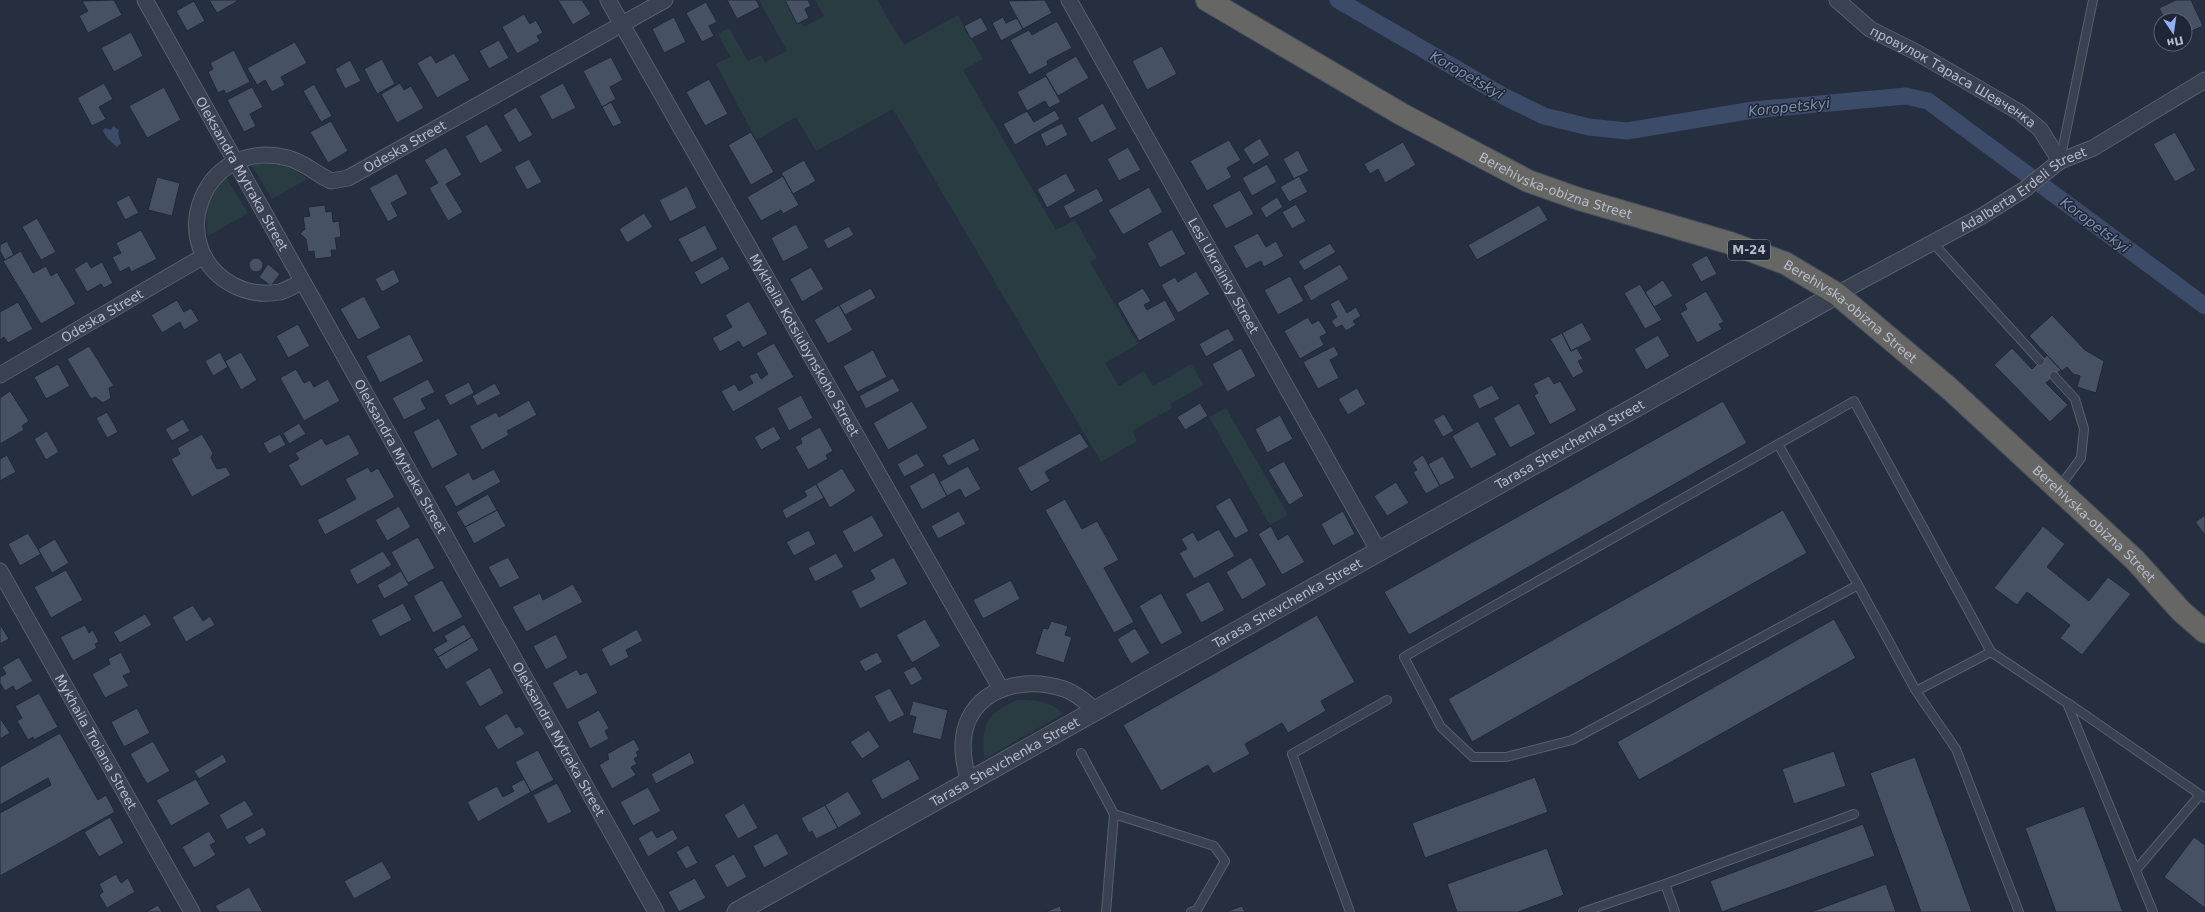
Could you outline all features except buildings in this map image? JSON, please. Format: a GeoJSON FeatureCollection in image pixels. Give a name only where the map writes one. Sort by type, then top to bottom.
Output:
{"type":"FeatureCollection","features":[{"type":"Feature","properties":{"kind":"highway","name":"Berehivska-obizna Street"},"geometry":{"type":"LineString","coordinates":[[1207,0],[1403,115],[1528,181],[1579,200],[1730,243],[1778,261],[1837,294],[1945,385],[2135,560],[2181,611],[2205,632]]}},
{"type":"Feature","properties":{"kind":"street","name":"Oleksandra Mytraka Street"},"geometry":{"type":"LineString","coordinates":[[145,0],[656,912]]}},
{"type":"Feature","properties":{"kind":"street","name":"Mykhaila Kotsiubynskoho Street"},"geometry":{"type":"LineString","coordinates":[[608,0],[1001,689]]}},
{"type":"Feature","properties":{"kind":"street","name":"Odeska Street"},"geometry":{"type":"LineString","coordinates":[[302,282],[281,291],[263,294],[244,291],[227,282],[216,272],[204,256],[198,232],[199,204],[205,190],[218,173],[236,161],[252,156],[270,155],[289,158],[302,163],[331,181],[348,178],[665,0]]}},
{"type":"Feature","properties":{"kind":"street","name":"Lesi Ukrainky Street"},"geometry":{"type":"LineString","coordinates":[[1069,0],[1379,552]]}},
{"type":"Feature","properties":{"kind":"street","name":"провулок Тараса Шевченка"},"geometry":{"type":"LineString","coordinates":[[1837,0],[1870,29],[1916,52],[2020,112],[2040,129],[2055,166]]}},
{"type":"Feature","properties":{"kind":"street","name":"Adalberta Erdeli Street"},"geometry":{"type":"LineString","coordinates":[[1837,294],[1933,244],[2025,189],[2055,166],[2093,148],[2205,80]]}},
{"type":"Feature","properties":{"kind":"street","name":"Odeska Street"},"geometry":{"type":"LineString","coordinates":[[0,375],[204,256]]}},
{"type":"Feature","properties":{"kind":"street","name":"Tarasa Shevchenka Street"},"geometry":{"type":"LineString","coordinates":[[737,912],[1837,294]]}},
{"type":"Feature","properties":{"kind":"street","name":"Mykhaila Troiana Street"},"geometry":{"type":"LineString","coordinates":[[0,571],[192,912]]}},
{"type":"Feature","properties":{"kind":"street"},"geometry":{"type":"LineString","coordinates":[[968,783],[964,764],[963,746],[966,726],[973,712],[986,699],[1001,689],[1025,682],[1045,684],[1065,690],[1096,711]]}},
{"type":"Feature","properties":{"kind":"lane"},"geometry":{"type":"LineString","coordinates":[[2055,166],[2094,0]]}},
{"type":"Feature","properties":{"kind":"lane"},"geometry":{"type":"LineString","coordinates":[[1933,244],[2040,361]]}},
{"type":"Feature","properties":{"kind":"lane"},"geometry":{"type":"LineString","coordinates":[[2054,376],[2076,399],[2084,429],[2081,458],[2058,489]]}},
{"type":"Feature","properties":{"kind":"lane"},"geometry":{"type":"LineString","coordinates":[[1858,585],[1572,740],[1506,757],[1473,757],[1441,727],[1404,657],[1854,401],[1991,652],[2202,796],[2136,870]]}},
{"type":"Feature","properties":{"kind":"lane"},"geometry":{"type":"LineString","coordinates":[[1778,444],[1916,691],[1956,748],[2018,912]]}},
{"type":"Feature","properties":{"kind":"lane"},"geometry":{"type":"LineString","coordinates":[[1916,691],[1991,652]]}},
{"type":"Feature","properties":{"kind":"lane"},"geometry":{"type":"LineString","coordinates":[[1350,912],[1292,754],[1387,700]]}},
{"type":"Feature","properties":{"kind":"lane"},"geometry":{"type":"LineString","coordinates":[[2067,703],[2152,908],[2161,912]]}},
{"type":"Feature","properties":{"kind":"lane"},"geometry":{"type":"LineString","coordinates":[[1081,753],[1114,814],[1106,912]]}},
{"type":"Feature","properties":{"kind":"lane"},"geometry":{"type":"LineString","coordinates":[[1114,814],[1214,846],[1225,861],[1197,910],[1192,912]]}},
{"type":"Feature","properties":{"kind":"lane"},"geometry":{"type":"LineString","coordinates":[[1583,912],[1665,884],[1854,814]]}},
{"type":"Feature","properties":{"kind":"lane"},"geometry":{"type":"LineString","coordinates":[[1665,884],[1675,912]]}},
{"type":"Feature","properties":{"kind":"green space"},"geometry":{"type":"Polygon","coordinates":[[[759,0],[785,0],[797,24],[800,23],[804,27],[824,16],[815,0],[877,0],[904,45],[958,15],[983,59],[963,70],[1056,230],[1075,220],[1097,258],[1090,262],[1138,344],[1105,363],[1119,386],[1144,371],[1153,386],[1191,364],[1204,385],[1170,404],[1172,408],[1132,431],[1137,441],[1101,462],[893,109],[816,151],[796,117],[756,140],[716,64],[730,57],[718,34],[729,28],[748,61],[761,55],[765,62],[787,51],[759,0]]]}},
{"type":"Feature","properties":{"kind":"green space"},"geometry":{"type":"Polygon","coordinates":[[[261,163],[289,166],[307,179],[272,199],[251,165],[261,163]]]}},
{"type":"Feature","properties":{"kind":"green space"},"geometry":{"type":"Polygon","coordinates":[[[226,177],[248,213],[208,236],[207,211],[209,204],[211,198],[226,177]]]}},
{"type":"Feature","properties":{"kind":"green space"},"geometry":{"type":"Polygon","coordinates":[[[1226,408],[1288,515],[1270,525],[1209,417],[1226,408]]]}},
{"type":"Feature","properties":{"kind":"green space"},"geometry":{"type":"Polygon","coordinates":[[[1017,700],[1047,703],[1058,709],[1063,714],[984,759],[983,747],[987,722],[998,711],[1017,700]]]}},
{"type":"Feature","properties":{"kind":"water"},"geometry":{"type":"Polygon","coordinates":[[[113,126],[119,130],[118,134],[121,143],[117,147],[107,138],[103,131],[105,128],[111,130],[113,126]]]}},
{"type":"Feature","properties":{"kind":"waterway","name":"Koropetskyi"},"geometry":{"type":"LineString","coordinates":[[1338,0],[1505,97],[1544,116],[1589,127],[1627,131],[1753,110],[1906,96],[1928,101],[2205,306]]}}]}
